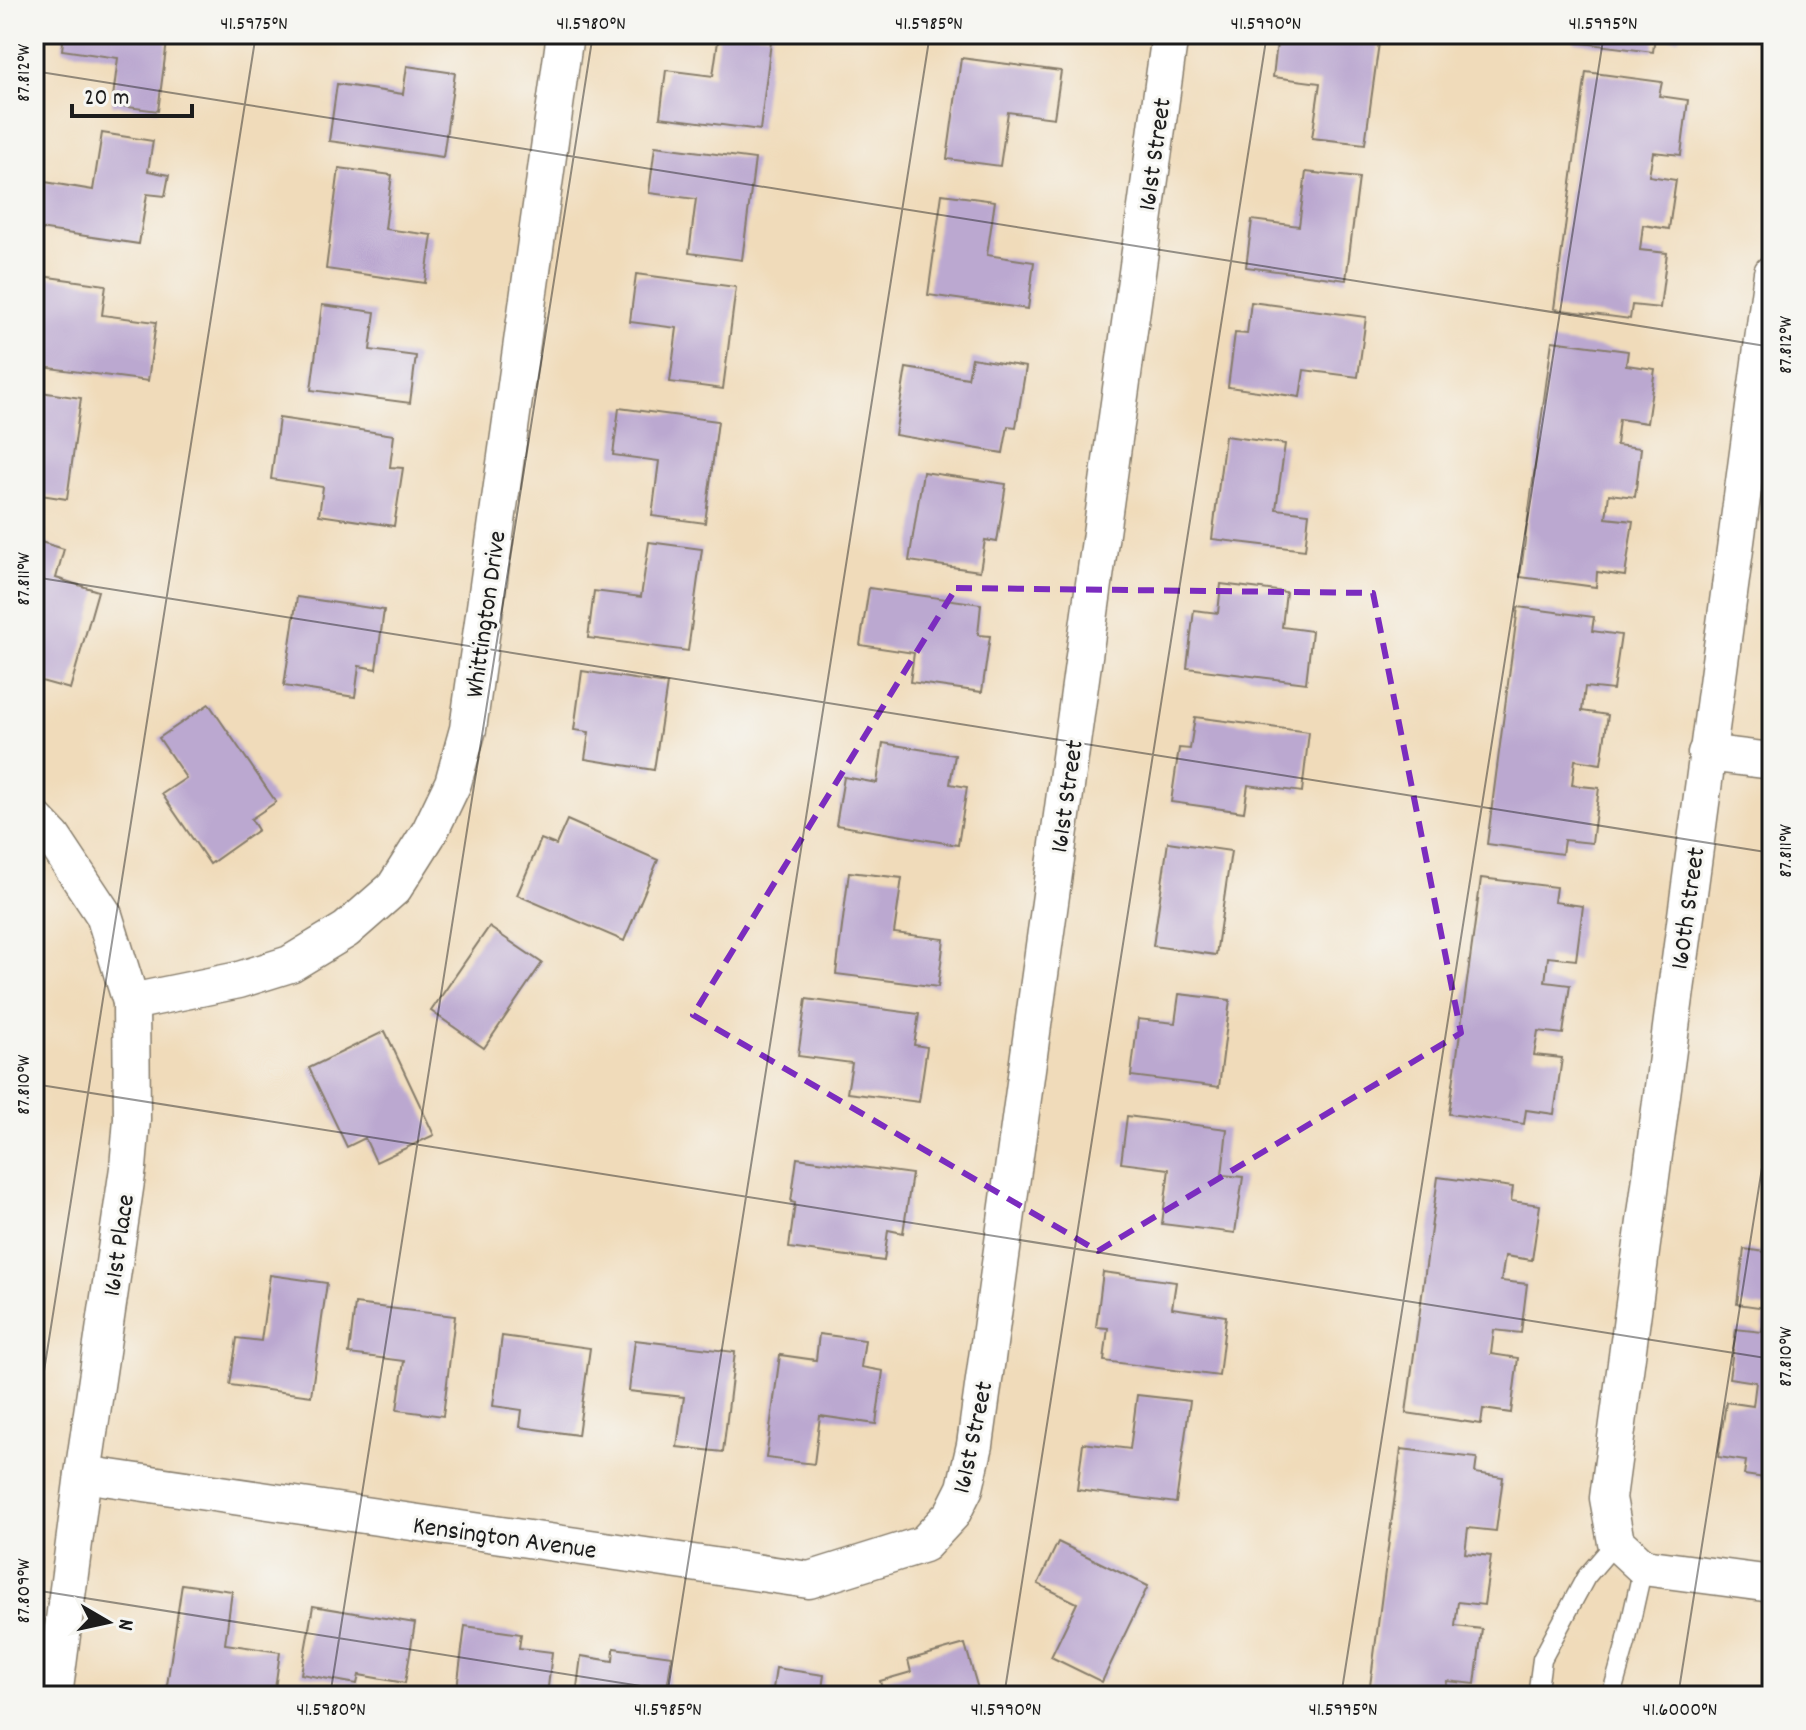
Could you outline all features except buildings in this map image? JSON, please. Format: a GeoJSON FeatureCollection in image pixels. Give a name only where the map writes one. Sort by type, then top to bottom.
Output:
{"type":"FeatureCollection","features":[{"type":"Feature","properties":{"kind":"street","name":"Whittington Drive"},"geometry":{"type":"LineString","coordinates":[[131,1002],[239,980],[290,964],[346,930],[394,888],[430,831],[453,783],[468,729],[565,34]]}},
{"type":"Feature","properties":{"kind":"street","name":"161st Street"},"geometry":{"type":"LineString","coordinates":[[924,1544],[952,1514],[965,1488],[975,1445],[1170,34]]}},
{"type":"Feature","properties":{"kind":"street","name":"160th Street"},"geometry":{"type":"LineString","coordinates":[[1616,1542],[1608,1498],[1772,273]]}},
{"type":"Feature","properties":{"kind":"street"},"geometry":{"type":"LineString","coordinates":[[1706,753],[1772,761]]}},
{"type":"Feature","properties":{"kind":"street","name":"161st Place"},"geometry":{"type":"LineString","coordinates":[[34,818],[53,838],[104,915],[131,1002],[132,1119],[128,1168],[54,1696]]}},
{"type":"Feature","properties":{"kind":"street","name":"Kensington Avenue"},"geometry":{"type":"LineString","coordinates":[[83,1474],[809,1580],[924,1544]]}},
{"type":"Feature","properties":{"kind":"street"},"geometry":{"type":"LineString","coordinates":[[1616,1542],[1643,1567],[1772,1584]]}},
{"type":"Feature","properties":{"kind":"lane"},"geometry":{"type":"LineString","coordinates":[[1537,1696],[1542,1659],[1586,1577],[1616,1542]]}},
{"type":"Feature","properties":{"kind":"lane"},"geometry":{"type":"LineString","coordinates":[[1611,1696],[1643,1567]]}},
{"type":"Feature","properties":{"kind":"highlighted area"},"geometry":{"type":"Polygon","coordinates":[[[956,588],[1373,593],[1461,1033],[1098,1251],[693,1015],[956,588]]]}}]}
